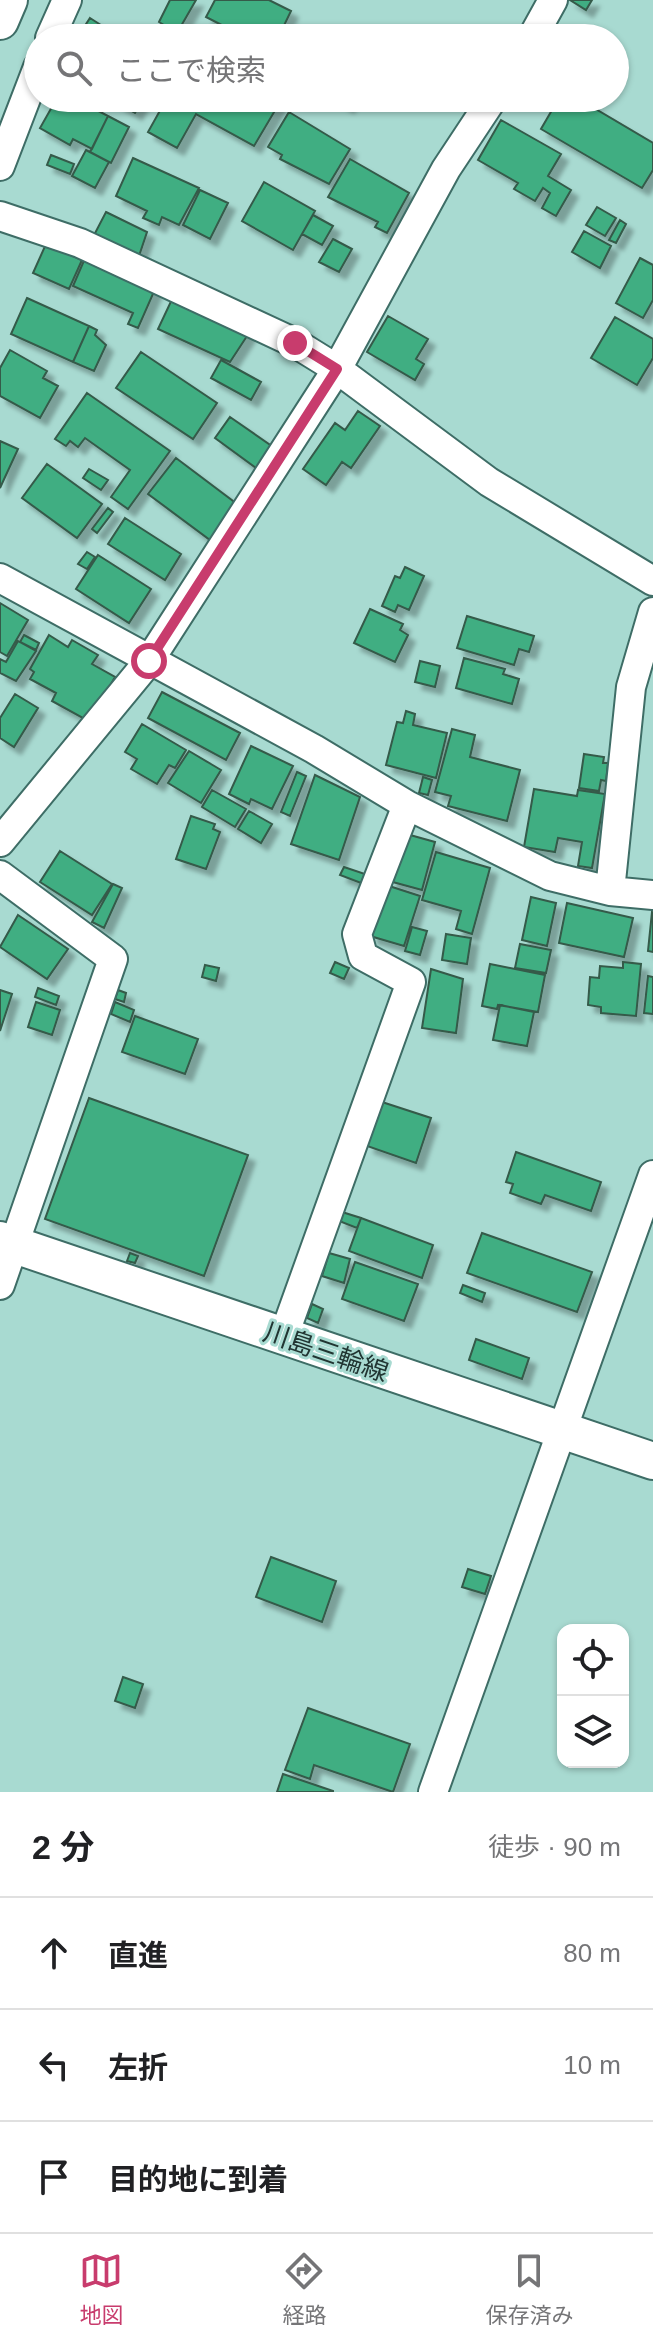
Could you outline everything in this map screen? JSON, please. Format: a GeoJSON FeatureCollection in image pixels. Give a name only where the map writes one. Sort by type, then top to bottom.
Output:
{"type":"FeatureCollection","features":[{"type":"Feature","properties":{"kind":"main road"},"geometry":{"type":"LineString","coordinates":[[0,21],[9,0]]}},
{"type":"Feature","properties":{"kind":"main road","name":"川島三輪線"},"geometry":{"type":"LineString","coordinates":[[10,1229],[283,1338],[653,1461]]}},
{"type":"Feature","properties":{"kind":"street"},"geometry":{"type":"LineString","coordinates":[[56,24],[67,0]]}},
{"type":"Feature","properties":{"kind":"street"},"geometry":{"type":"LineString","coordinates":[[540,24],[553,0]]}},
{"type":"Feature","properties":{"kind":"street"},"geometry":{"type":"LineString","coordinates":[[0,166],[24,103]]}},
{"type":"Feature","properties":{"kind":"street"},"geometry":{"type":"LineString","coordinates":[[0,842],[149,661],[337,369],[446,169],[484,112]]}},
{"type":"Feature","properties":{"kind":"street"},"geometry":{"type":"LineString","coordinates":[[0,216],[80,243],[295,343],[337,369],[489,482],[653,581]]}},
{"type":"Feature","properties":{"kind":"street"},"geometry":{"type":"LineString","coordinates":[[0,578],[314,749],[407,805],[550,876],[610,891],[653,895]]}},
{"type":"Feature","properties":{"kind":"street"},"geometry":{"type":"LineString","coordinates":[[610,891],[631,687],[653,612]]}},
{"type":"Feature","properties":{"kind":"street"},"geometry":{"type":"LineString","coordinates":[[283,1338],[411,982],[363,956],[357,934],[407,805]]}},
{"type":"Feature","properties":{"kind":"street"},"geometry":{"type":"LineString","coordinates":[[0,875],[113,959],[10,1229],[0,1285]]}},
{"type":"Feature","properties":{"kind":"street"},"geometry":{"type":"LineString","coordinates":[[433,1792],[559,1431],[653,1175]]}},
{"type":"Feature","properties":{"kind":"building"},"geometry":{"type":"Polygon","coordinates":[[[170,0],[196,0],[182,24],[159,22],[170,0]]]}},
{"type":"Feature","properties":{"kind":"building"},"geometry":{"type":"Polygon","coordinates":[[[215,0],[269,0],[291,11],[285,24],[220,24],[206,17],[215,0]]]}},
{"type":"Feature","properties":{"kind":"building"},"geometry":{"type":"Polygon","coordinates":[[[570,0],[592,0],[586,10],[570,0]]]}},
{"type":"Feature","properties":{"kind":"building"},"geometry":{"type":"Polygon","coordinates":[[[49,112],[100,112],[108,116],[92,149],[73,139],[70,145],[40,128],[49,112]]]}},
{"type":"Feature","properties":{"kind":"building"},"geometry":{"type":"Polygon","coordinates":[[[159,112],[274,112],[254,146],[196,114],[177,148],[148,132],[159,112]]]}},
{"type":"Feature","properties":{"kind":"building"},"geometry":{"type":"Polygon","coordinates":[[[289,112],[350,149],[329,184],[280,159],[282,155],[268,147],[289,112]]]}},
{"type":"Feature","properties":{"kind":"building"},"geometry":{"type":"Polygon","coordinates":[[[551,112],[601,112],[653,143],[653,170],[642,188],[541,129],[551,112]]]}},
{"type":"Feature","properties":{"kind":"building"},"geometry":{"type":"Polygon","coordinates":[[[108,116],[129,127],[111,163],[90,152],[108,116]]]}},
{"type":"Feature","properties":{"kind":"building"},"geometry":{"type":"Polygon","coordinates":[[[501,120],[561,154],[548,176],[571,190],[556,216],[542,208],[550,193],[543,188],[535,201],[514,189],[518,183],[478,160],[501,120]]]}},
{"type":"Feature","properties":{"kind":"building"},"geometry":{"type":"Polygon","coordinates":[[[86,150],[109,162],[95,188],[72,176],[86,150]]]}},
{"type":"Feature","properties":{"kind":"building"},"geometry":{"type":"Polygon","coordinates":[[[51,155],[74,164],[70,174],[47,165],[51,155]]]}},
{"type":"Feature","properties":{"kind":"building"},"geometry":{"type":"Polygon","coordinates":[[[133,158],[199,188],[179,225],[162,217],[159,225],[143,218],[147,211],[116,196],[133,158]]]}},
{"type":"Feature","properties":{"kind":"building"},"geometry":{"type":"Polygon","coordinates":[[[350,159],[409,193],[387,233],[375,227],[378,222],[328,197],[350,159]]]}},
{"type":"Feature","properties":{"kind":"building"},"geometry":{"type":"Polygon","coordinates":[[[264,182],[315,211],[293,250],[242,221],[264,182]]]}},
{"type":"Feature","properties":{"kind":"building"},"geometry":{"type":"Polygon","coordinates":[[[200,190],[228,203],[210,239],[183,225],[200,190]]]}},
{"type":"Feature","properties":{"kind":"building"},"geometry":{"type":"Polygon","coordinates":[[[597,207],[616,218],[605,236],[586,225],[597,207]]]}},
{"type":"Feature","properties":{"kind":"building"},"geometry":{"type":"Polygon","coordinates":[[[106,212],[147,232],[138,259],[93,237],[106,212]]]}},
{"type":"Feature","properties":{"kind":"building"},"geometry":{"type":"Polygon","coordinates":[[[313,215],[333,226],[322,245],[302,234],[313,215]]]}},
{"type":"Feature","properties":{"kind":"building"},"geometry":{"type":"Polygon","coordinates":[[[620,220],[626,224],[616,243],[609,240],[620,220]]]}},
{"type":"Feature","properties":{"kind":"building"},"geometry":{"type":"Polygon","coordinates":[[[584,231],[611,246],[600,268],[572,252],[584,231]]]}},
{"type":"Feature","properties":{"kind":"building"},"geometry":{"type":"Polygon","coordinates":[[[333,239],[352,249],[339,272],[319,262],[333,239]]]}},
{"type":"Feature","properties":{"kind":"building"},"geometry":{"type":"Polygon","coordinates":[[[46,244],[82,260],[69,289],[33,273],[46,244]]]}},
{"type":"Feature","properties":{"kind":"building"},"geometry":{"type":"Polygon","coordinates":[[[86,256],[156,287],[138,328],[128,324],[133,313],[73,286],[86,256]]]}},
{"type":"Feature","properties":{"kind":"building"},"geometry":{"type":"Polygon","coordinates":[[[640,258],[653,265],[653,300],[643,318],[616,303],[640,258]]]}},
{"type":"Feature","properties":{"kind":"building"},"geometry":{"type":"Polygon","coordinates":[[[174,295],[251,330],[230,362],[158,329],[174,295]]]}},
{"type":"Feature","properties":{"kind":"building"},"geometry":{"type":"Polygon","coordinates":[[[27,298],[89,326],[73,362],[11,334],[27,298]]]}},
{"type":"Feature","properties":{"kind":"building"},"geometry":{"type":"Polygon","coordinates":[[[388,316],[428,339],[416,359],[424,364],[415,380],[367,352],[388,316]]]}},
{"type":"Feature","properties":{"kind":"building"},"geometry":{"type":"Polygon","coordinates":[[[615,317],[653,339],[653,358],[637,385],[591,358],[615,317]]]}},
{"type":"Feature","properties":{"kind":"building"},"geometry":{"type":"Polygon","coordinates":[[[89,326],[97,330],[95,335],[106,345],[94,371],[73,362],[89,326]]]}},
{"type":"Feature","properties":{"kind":"building"},"geometry":{"type":"Polygon","coordinates":[[[10,350],[47,371],[43,378],[58,386],[40,418],[0,396],[0,368],[10,350]]]}},
{"type":"Feature","properties":{"kind":"building"},"geometry":{"type":"Polygon","coordinates":[[[141,352],[217,403],[193,439],[116,388],[141,352]]]}},
{"type":"Feature","properties":{"kind":"building"},"geometry":{"type":"Polygon","coordinates":[[[221,360],[261,382],[251,400],[211,378],[221,360]]]}},
{"type":"Feature","properties":{"kind":"building"},"geometry":{"type":"Polygon","coordinates":[[[87,393],[170,451],[128,509],[111,497],[130,470],[85,438],[78,447],[70,441],[66,446],[55,439],[87,393]]]}},
{"type":"Feature","properties":{"kind":"building"},"geometry":{"type":"Polygon","coordinates":[[[358,411],[380,426],[351,468],[342,462],[326,485],[303,469],[335,423],[345,430],[358,411]]]}},
{"type":"Feature","properties":{"kind":"building"},"geometry":{"type":"Polygon","coordinates":[[[230,417],[276,449],[260,471],[215,438],[230,417]]]}},
{"type":"Feature","properties":{"kind":"building"},"geometry":{"type":"Polygon","coordinates":[[[0,441],[18,449],[0,488],[0,441]]]}},
{"type":"Feature","properties":{"kind":"building"},"geometry":{"type":"Polygon","coordinates":[[[176,458],[237,504],[210,540],[148,494],[176,458]]]}},
{"type":"Feature","properties":{"kind":"building"},"geometry":{"type":"Polygon","coordinates":[[[47,464],[102,504],[77,538],[22,498],[47,464]]]}},
{"type":"Feature","properties":{"kind":"building"},"geometry":{"type":"Polygon","coordinates":[[[89,469],[108,480],[101,490],[83,478],[89,469]]]}},
{"type":"Feature","properties":{"kind":"building"},"geometry":{"type":"Polygon","coordinates":[[[108,508],[113,512],[97,533],[92,529],[108,508]]]}},
{"type":"Feature","properties":{"kind":"building"},"geometry":{"type":"Polygon","coordinates":[[[125,518],[181,554],[165,580],[108,544],[125,518]]]}},
{"type":"Feature","properties":{"kind":"building"},"geometry":{"type":"Polygon","coordinates":[[[87,552],[95,557],[87,569],[78,564],[87,552]]]}},
{"type":"Feature","properties":{"kind":"building"},"geometry":{"type":"Polygon","coordinates":[[[98,555],[151,589],[129,623],[76,589],[98,555]]]}},
{"type":"Feature","properties":{"kind":"building"},"geometry":{"type":"Polygon","coordinates":[[[405,567],[424,576],[409,610],[398,605],[395,612],[382,606],[395,576],[400,578],[405,567]]]}},
{"type":"Feature","properties":{"kind":"building"},"geometry":{"type":"Polygon","coordinates":[[[0,603],[28,620],[7,656],[0,652],[0,603]]]}},
{"type":"Feature","properties":{"kind":"building"},"geometry":{"type":"Polygon","coordinates":[[[370,609],[403,624],[400,630],[408,635],[395,662],[354,643],[370,609]]]}},
{"type":"Feature","properties":{"kind":"building"},"geometry":{"type":"Polygon","coordinates":[[[467,616],[534,636],[529,652],[519,649],[514,665],[457,648],[467,616]]]}},
{"type":"Feature","properties":{"kind":"building"},"geometry":{"type":"Polygon","coordinates":[[[24,635],[39,643],[36,650],[20,642],[24,635]]]}},
{"type":"Feature","properties":{"kind":"building"},"geometry":{"type":"Polygon","coordinates":[[[49,635],[68,647],[72,640],[98,655],[92,664],[115,677],[90,722],[52,701],[56,693],[30,679],[34,672],[30,669],[49,635]]]}},
{"type":"Feature","properties":{"kind":"building"},"geometry":{"type":"Polygon","coordinates":[[[18,641],[36,651],[16,681],[0,673],[0,659],[6,662],[18,641]]]}},
{"type":"Feature","properties":{"kind":"building"},"geometry":{"type":"Polygon","coordinates":[[[464,658],[505,669],[503,674],[519,679],[512,704],[456,688],[464,658]]]}},
{"type":"Feature","properties":{"kind":"building"},"geometry":{"type":"Polygon","coordinates":[[[420,661],[440,666],[435,687],[415,682],[420,661]]]}},
{"type":"Feature","properties":{"kind":"building"},"geometry":{"type":"Polygon","coordinates":[[[162,692],[240,733],[226,760],[148,718],[162,692]]]}},
{"type":"Feature","properties":{"kind":"building"},"geometry":{"type":"Polygon","coordinates":[[[15,694],[38,708],[14,747],[0,738],[0,718],[15,694]]]}},
{"type":"Feature","properties":{"kind":"building"},"geometry":{"type":"Polygon","coordinates":[[[406,711],[415,714],[413,725],[447,733],[436,778],[386,765],[397,722],[403,723],[406,711]]]}},
{"type":"Feature","properties":{"kind":"building"},"geometry":{"type":"Polygon","coordinates":[[[142,724],[186,750],[175,768],[169,765],[157,784],[131,769],[137,759],[125,752],[142,724]]]}},
{"type":"Feature","properties":{"kind":"building"},"geometry":{"type":"Polygon","coordinates":[[[452,729],[475,735],[470,757],[520,770],[507,821],[448,806],[451,796],[435,792],[452,729]]]}},
{"type":"Feature","properties":{"kind":"building"},"geometry":{"type":"Polygon","coordinates":[[[251,746],[293,766],[272,809],[251,799],[249,804],[229,794],[251,746]]]}},
{"type":"Feature","properties":{"kind":"building"},"geometry":{"type":"Polygon","coordinates":[[[189,751],[221,770],[201,803],[168,783],[189,751]]]}},
{"type":"Feature","properties":{"kind":"building"},"geometry":{"type":"Polygon","coordinates":[[[584,754],[604,757],[603,763],[608,763],[606,781],[601,780],[599,791],[579,788],[584,754]]]}},
{"type":"Feature","properties":{"kind":"building"},"geometry":{"type":"Polygon","coordinates":[[[297,772],[306,776],[290,816],[281,812],[297,772]]]}},
{"type":"Feature","properties":{"kind":"building"},"geometry":{"type":"Polygon","coordinates":[[[315,775],[360,797],[339,860],[291,844],[315,775]]]}},
{"type":"Feature","properties":{"kind":"building"},"geometry":{"type":"Polygon","coordinates":[[[423,777],[432,780],[428,795],[419,793],[423,777]]]}},
{"type":"Feature","properties":{"kind":"building"},"geometry":{"type":"Polygon","coordinates":[[[534,789],[577,796],[578,790],[605,794],[592,868],[578,866],[582,842],[558,838],[555,852],[524,847],[534,789]]]}},
{"type":"Feature","properties":{"kind":"building"},"geometry":{"type":"Polygon","coordinates":[[[212,790],[246,809],[235,827],[202,807],[212,790]]]}},
{"type":"Feature","properties":{"kind":"building"},"geometry":{"type":"Polygon","coordinates":[[[249,811],[272,824],[261,843],[238,829],[249,811]]]}},
{"type":"Feature","properties":{"kind":"building"},"geometry":{"type":"Polygon","coordinates":[[[191,816],[215,824],[213,829],[220,832],[206,869],[176,859],[191,816]]]}},
{"type":"Feature","properties":{"kind":"building"},"geometry":{"type":"Polygon","coordinates":[[[403,833],[435,842],[422,890],[389,881],[403,833]]]}},
{"type":"Feature","properties":{"kind":"building"},"geometry":{"type":"Polygon","coordinates":[[[60,851],[112,884],[92,915],[40,882],[60,851]]]}},
{"type":"Feature","properties":{"kind":"building"},"geometry":{"type":"Polygon","coordinates":[[[436,852],[490,868],[472,934],[456,929],[461,911],[422,900],[436,852]]]}},
{"type":"Feature","properties":{"kind":"building"},"geometry":{"type":"Polygon","coordinates":[[[344,867],[365,874],[361,883],[340,875],[344,867]]]}},
{"type":"Feature","properties":{"kind":"building"},"geometry":{"type":"Polygon","coordinates":[[[113,884],[122,888],[104,928],[92,922],[113,884]]]}},
{"type":"Feature","properties":{"kind":"building"},"geometry":{"type":"Polygon","coordinates":[[[386,885],[420,896],[404,946],[370,936],[386,885]]]}},
{"type":"Feature","properties":{"kind":"building"},"geometry":{"type":"Polygon","coordinates":[[[531,897],[556,903],[547,946],[522,940],[531,897]]]}},
{"type":"Feature","properties":{"kind":"building"},"geometry":{"type":"Polygon","coordinates":[[[567,903],[633,918],[624,957],[559,943],[567,903]]]}},
{"type":"Feature","properties":{"kind":"building"},"geometry":{"type":"Polygon","coordinates":[[[653,913],[653,952],[648,951],[653,913]]]}},
{"type":"Feature","properties":{"kind":"building"},"geometry":{"type":"Polygon","coordinates":[[[18,915],[68,949],[47,979],[0,947],[18,915]]]}},
{"type":"Feature","properties":{"kind":"building"},"geometry":{"type":"Polygon","coordinates":[[[412,927],[427,931],[420,955],[405,951],[412,927]]]}},
{"type":"Feature","properties":{"kind":"building"},"geometry":{"type":"Polygon","coordinates":[[[446,934],[471,938],[467,964],[442,960],[446,934]]]}},
{"type":"Feature","properties":{"kind":"building"},"geometry":{"type":"Polygon","coordinates":[[[520,944],[551,950],[546,973],[515,968],[520,944]]]}},
{"type":"Feature","properties":{"kind":"building"},"geometry":{"type":"Polygon","coordinates":[[[335,962],[349,968],[344,979],[330,973],[335,962]]]}},
{"type":"Feature","properties":{"kind":"building"},"geometry":{"type":"Polygon","coordinates":[[[623,962],[641,964],[636,1016],[601,1013],[601,1007],[588,1005],[590,977],[599,978],[600,966],[623,968],[623,962]]]}},
{"type":"Feature","properties":{"kind":"building"},"geometry":{"type":"Polygon","coordinates":[[[490,964],[545,975],[538,1012],[498,1005],[497,1009],[482,1006],[490,964]]]}},
{"type":"Feature","properties":{"kind":"building"},"geometry":{"type":"Polygon","coordinates":[[[205,965],[219,968],[216,981],[202,977],[205,965]]]}},
{"type":"Feature","properties":{"kind":"building"},"geometry":{"type":"Polygon","coordinates":[[[431,969],[463,979],[456,1033],[422,1028],[431,969]]]}},
{"type":"Feature","properties":{"kind":"building"},"geometry":{"type":"Polygon","coordinates":[[[648,976],[653,977],[653,1014],[644,1013],[648,976]]]}},
{"type":"Feature","properties":{"kind":"building"},"geometry":{"type":"Polygon","coordinates":[[[38,988],[59,996],[56,1005],[35,997],[38,988]]]}},
{"type":"Feature","properties":{"kind":"building"},"geometry":{"type":"Polygon","coordinates":[[[0,990],[12,994],[0,1031],[0,990]]]}},
{"type":"Feature","properties":{"kind":"building"},"geometry":{"type":"Polygon","coordinates":[[[118,990],[126,993],[124,1002],[115,999],[118,990]]]}},
{"type":"Feature","properties":{"kind":"building"},"geometry":{"type":"Polygon","coordinates":[[[36,1002],[60,1010],[52,1035],[28,1027],[36,1002]]]}},
{"type":"Feature","properties":{"kind":"building"},"geometry":{"type":"Polygon","coordinates":[[[115,1002],[134,1010],[130,1022],[111,1014],[115,1002]]]}},
{"type":"Feature","properties":{"kind":"building"},"geometry":{"type":"Polygon","coordinates":[[[500,1005],[534,1012],[527,1046],[493,1040],[500,1005]]]}},
{"type":"Feature","properties":{"kind":"building"},"geometry":{"type":"Polygon","coordinates":[[[135,1016],[198,1039],[185,1074],[122,1052],[135,1016]]]}},
{"type":"Feature","properties":{"kind":"building"},"geometry":{"type":"Polygon","coordinates":[[[89,1098],[248,1155],[204,1276],[45,1219],[89,1098]]]}},
{"type":"Feature","properties":{"kind":"building"},"geometry":{"type":"Polygon","coordinates":[[[382,1102],[431,1118],[416,1163],[367,1146],[382,1102]]]}},
{"type":"Feature","properties":{"kind":"building"},"geometry":{"type":"Polygon","coordinates":[[[516,1152],[601,1182],[591,1211],[545,1195],[541,1204],[510,1193],[513,1184],[506,1182],[516,1152]]]}},
{"type":"Feature","properties":{"kind":"building"},"geometry":{"type":"Polygon","coordinates":[[[342,1212],[361,1218],[357,1228],[339,1221],[342,1212]]]}},
{"type":"Feature","properties":{"kind":"building"},"geometry":{"type":"Polygon","coordinates":[[[361,1218],[433,1245],[422,1278],[349,1251],[361,1218]]]}},
{"type":"Feature","properties":{"kind":"building"},"geometry":{"type":"Polygon","coordinates":[[[482,1233],[592,1272],[577,1312],[467,1273],[482,1233]]]}},
{"type":"Feature","properties":{"kind":"building"},"geometry":{"type":"Polygon","coordinates":[[[130,1253],[138,1256],[135,1263],[127,1261],[130,1253]]]}},
{"type":"Feature","properties":{"kind":"building"},"geometry":{"type":"Polygon","coordinates":[[[329,1253],[350,1259],[344,1283],[322,1276],[329,1253]]]}},
{"type":"Feature","properties":{"kind":"building"},"geometry":{"type":"Polygon","coordinates":[[[355,1262],[418,1284],[404,1321],[342,1299],[355,1262]]]}},
{"type":"Feature","properties":{"kind":"building"},"geometry":{"type":"Polygon","coordinates":[[[463,1285],[485,1293],[482,1302],[460,1293],[463,1285]]]}},
{"type":"Feature","properties":{"kind":"building"},"geometry":{"type":"Polygon","coordinates":[[[312,1304],[323,1309],[318,1323],[307,1318],[312,1304]]]}},
{"type":"Feature","properties":{"kind":"building"},"geometry":{"type":"Polygon","coordinates":[[[476,1339],[529,1358],[522,1379],[469,1360],[476,1339]]]}},
{"type":"Feature","properties":{"kind":"building"},"geometry":{"type":"Polygon","coordinates":[[[271,1557],[336,1581],[322,1622],[256,1597],[271,1557]]]}},
{"type":"Feature","properties":{"kind":"building"},"geometry":{"type":"Polygon","coordinates":[[[468,1569],[491,1576],[485,1594],[462,1587],[468,1569]]]}},
{"type":"Feature","properties":{"kind":"building"},"geometry":{"type":"Polygon","coordinates":[[[123,1677],[143,1684],[135,1708],[115,1701],[123,1677]]]}},
{"type":"Feature","properties":{"kind":"building"},"geometry":{"type":"Polygon","coordinates":[[[308,1708],[410,1744],[393,1792],[314,1765],[310,1779],[285,1770],[308,1708]]]}},
{"type":"Feature","properties":{"kind":"building"},"geometry":{"type":"Polygon","coordinates":[[[283,1774],[333,1791],[333,1792],[277,1792],[283,1774]]]}},
{"type":"Feature","properties":{"kind":"route"},"geometry":{"type":"LineString","coordinates":[[149,661],[337,369],[295,343]]}}]}
